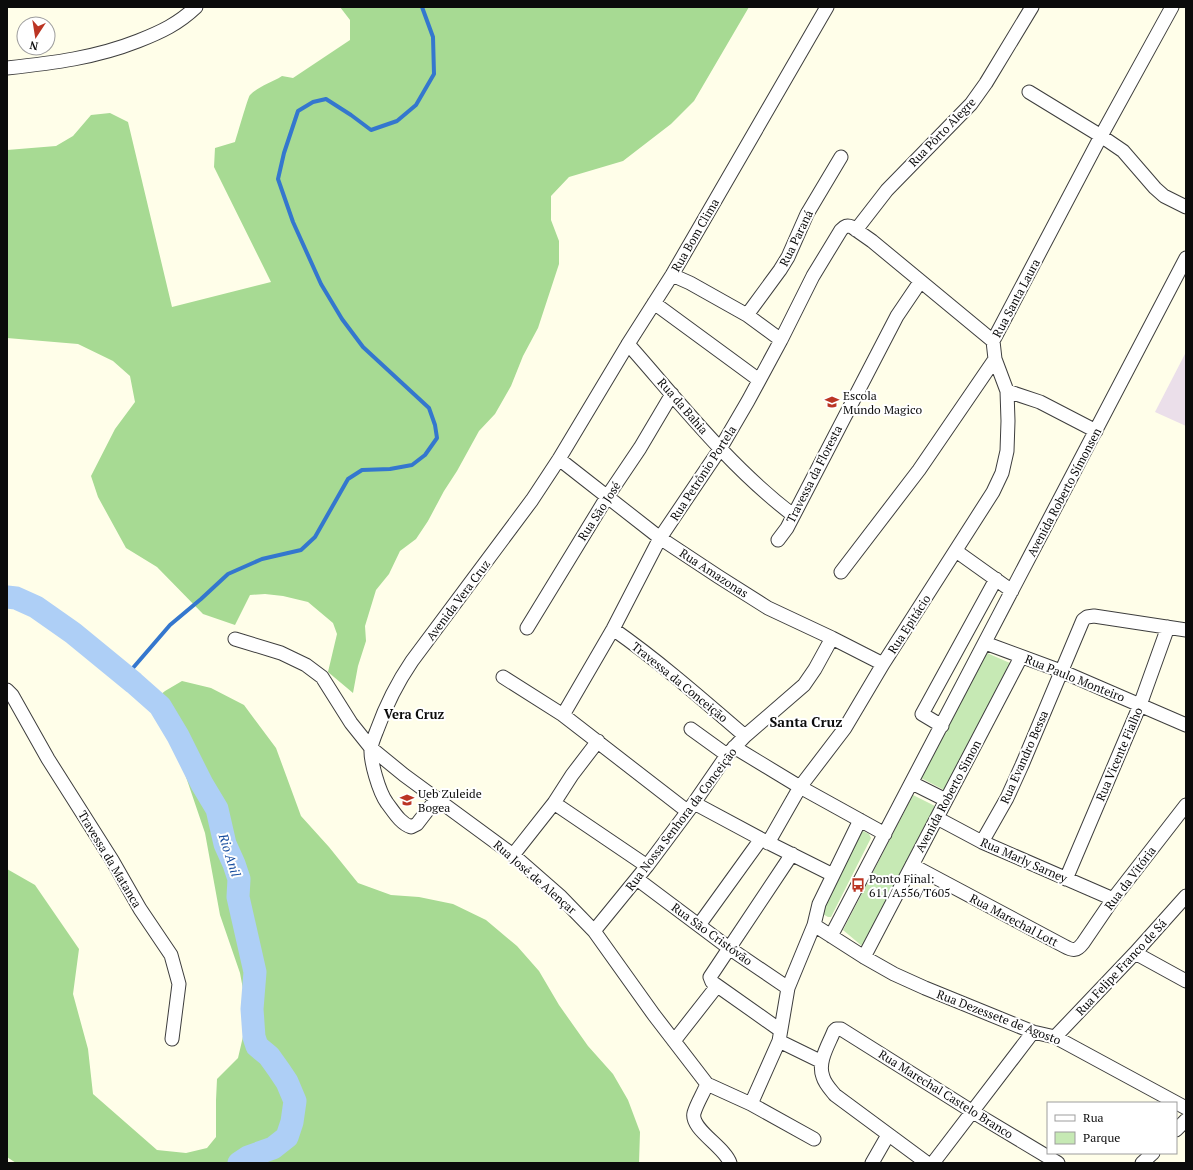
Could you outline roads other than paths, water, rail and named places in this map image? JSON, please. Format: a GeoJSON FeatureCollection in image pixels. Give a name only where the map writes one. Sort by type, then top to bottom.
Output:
{"type":"FeatureCollection","features":[{"type":"Feature","properties":{"kind":"street"},"geometry":{"type":"LineString","coordinates":[[7,68],[77,60],[122,48],[172,26],[196,7]]}},
{"type":"Feature","properties":{"kind":"street","name":"Rua Bom Clima"},"geometry":{"type":"LineString","coordinates":[[559,459],[628,344],[672,275],[827,7]]}},
{"type":"Feature","properties":{"kind":"street","name":"Rua Pôrto Alegre"},"geometry":{"type":"LineString","coordinates":[[856,230],[886,190],[971,104],[986,83],[1032,7]]}},
{"type":"Feature","properties":{"kind":"street","name":"Rua Santa Laura"},"geometry":{"type":"LineString","coordinates":[[1007,391],[995,359],[993,341],[1101,136],[1172,7]]}},
{"type":"Feature","properties":{"kind":"street"},"geometry":{"type":"LineString","coordinates":[[1029,92],[1123,151],[1155,188],[1164,196],[1186,207]]}},
{"type":"Feature","properties":{"kind":"street","name":"Rua Paraná"},"geometry":{"type":"LineString","coordinates":[[747,315],[780,270],[807,214],[841,157]]}},
{"type":"Feature","properties":{"kind":"street","name":"Rua Petrônio Portela"},"geometry":{"type":"LineString","coordinates":[[558,712],[613,629],[660,538],[720,449],[781,340],[813,276],[841,230],[845,226],[849,225],[856,230]]}},
{"type":"Feature","properties":{"kind":"street"},"geometry":{"type":"LineString","coordinates":[[856,230],[888,254],[993,341]]}},
{"type":"Feature","properties":{"kind":"street","name":"Avenida Roberto Símonsen"},"geometry":{"type":"LineString","coordinates":[[831,936],[1186,258]]}},
{"type":"Feature","properties":{"kind":"street"},"geometry":{"type":"LineString","coordinates":[[672,275],[690,283],[747,315],[781,340]]}},
{"type":"Feature","properties":{"kind":"street","name":"Travessa da Floresta"},"geometry":{"type":"LineString","coordinates":[[778,540],[787,528],[897,316],[920,282]]}},
{"type":"Feature","properties":{"kind":"street"},"geometry":{"type":"LineString","coordinates":[[654,303],[759,380]]}},
{"type":"Feature","properties":{"kind":"street","name":"Rua da Bahia"},"geometry":{"type":"LineString","coordinates":[[628,344],[720,449],[772,499],[793,515]]}},
{"type":"Feature","properties":{"kind":"street"},"geometry":{"type":"LineString","coordinates":[[841,572],[919,470],[995,359]]}},
{"type":"Feature","properties":{"kind":"street"},"geometry":{"type":"LineString","coordinates":[[1007,391],[1040,402],[1096,431]]}},
{"type":"Feature","properties":{"kind":"street","name":"Rua Epitácio"},"geometry":{"type":"LineString","coordinates":[[699,925],[764,841],[800,787],[845,728],[883,664],[993,492],[1002,472],[1007,451],[1007,391]]}},
{"type":"Feature","properties":{"kind":"street","name":"Rua São José"},"geometry":{"type":"LineString","coordinates":[[527,628],[607,497],[640,448],[672,394]]}},
{"type":"Feature","properties":{"kind":"street","name":"Rua Amazonas"},"geometry":{"type":"LineString","coordinates":[[559,459],[660,538],[768,608],[883,664]]}},
{"type":"Feature","properties":{"kind":"street","name":"Avenida Vera Cruz"},"geometry":{"type":"LineString","coordinates":[[371,748],[390,696],[400,678],[532,500],[559,459]]}},
{"type":"Feature","properties":{"kind":"street"},"geometry":{"type":"LineString","coordinates":[[956,551],[1012,591]]}},
{"type":"Feature","properties":{"kind":"street"},"geometry":{"type":"LineString","coordinates":[[942,726],[922,714],[996,579]]}},
{"type":"Feature","properties":{"kind":"street","name":"Rua Evandro Bessa"},"geometry":{"type":"LineString","coordinates":[[982,842],[1007,798],[1083,620],[1087,617],[1094,616],[1168,627]]}},
{"type":"Feature","properties":{"kind":"street"},"geometry":{"type":"LineString","coordinates":[[1168,627],[1186,630]]}},
{"type":"Feature","properties":{"kind":"street","name":"Rua Vicente Fialho"},"geometry":{"type":"LineString","coordinates":[[1066,879],[1140,705],[1168,627]]}},
{"type":"Feature","properties":{"kind":"street","name":"Travessa da Conceição"},"geometry":{"type":"LineString","coordinates":[[613,629],[646,652],[745,736]]}},
{"type":"Feature","properties":{"kind":"street","name":"Rua Nossa Senhora da Conceição"},"geometry":{"type":"LineString","coordinates":[[594,932],[647,866],[730,751],[745,736],[804,685],[815,669],[832,638]]}},
{"type":"Feature","properties":{"kind":"street","name":"Rua José de Alençar"},"geometry":{"type":"LineString","coordinates":[[235,639],[281,653],[306,665],[322,677],[351,723],[371,748],[404,775],[513,855],[561,897],[594,932],[654,1015],[707,1084],[751,1104],[814,1138]]}},
{"type":"Feature","properties":{"kind":"street","name":"Rua Paulo Monteiro"},"geometry":{"type":"LineString","coordinates":[[985,643],[1061,671],[1186,725]]}},
{"type":"Feature","properties":{"kind":"street","name":"Avenida Roberto Simon"},"geometry":{"type":"LineString","coordinates":[[864,957],[1021,657]]}},
{"type":"Feature","properties":{"kind":"street"},"geometry":{"type":"LineString","coordinates":[[952,658],[972,669]]}},
{"type":"Feature","properties":{"kind":"street"},"geometry":{"type":"LineString","coordinates":[[503,677],[558,712],[691,807],[792,854],[833,875]]}},
{"type":"Feature","properties":{"kind":"street","name":"Travessa da Matanca"},"geometry":{"type":"LineString","coordinates":[[7,690],[12,695],[48,758],[112,860],[140,909],[171,955],[179,984],[172,1039]]}},
{"type":"Feature","properties":{"kind":"street"},"geometry":{"type":"LineString","coordinates":[[691,729],[885,834]]}},
{"type":"Feature","properties":{"kind":"street"},"geometry":{"type":"LineString","coordinates":[[513,855],[554,803],[572,775],[598,741]]}},
{"type":"Feature","properties":{"kind":"street"},"geometry":{"type":"LineString","coordinates":[[371,748],[377,782],[385,800],[396,816],[406,826],[411,827],[417,824],[437,798]]}},
{"type":"Feature","properties":{"kind":"street"},"geometry":{"type":"LineString","coordinates":[[912,783],[946,800]]}},
{"type":"Feature","properties":{"kind":"street"},"geometry":{"type":"LineString","coordinates":[[554,803],[647,866]]}},
{"type":"Feature","properties":{"kind":"street","name":"Rua da Vitória"},"geometry":{"type":"LineString","coordinates":[[1075,950],[1079,948],[1114,899],[1186,805]]}},
{"type":"Feature","properties":{"kind":"street","name":"Rua Marly Sarney"},"geometry":{"type":"LineString","coordinates":[[936,818],[982,842],[1114,899]]}},
{"type":"Feature","properties":{"kind":"street"},"geometry":{"type":"LineString","coordinates":[[751,1104],[779,1035],[788,988],[814,925],[819,904],[860,820]]}},
{"type":"Feature","properties":{"kind":"street"},"geometry":{"type":"LineString","coordinates":[[792,854],[710,975],[710,980],[779,1035],[822,1062],[822,1076],[835,1096],[927,1163]]}},
{"type":"Feature","properties":{"kind":"street","name":"Rua Marechal Lott"},"geometry":{"type":"LineString","coordinates":[[912,865],[1071,950],[1075,950]]}},
{"type":"Feature","properties":{"kind":"street","name":"Rua São Cristóvão"},"geometry":{"type":"LineString","coordinates":[[637,879],[729,948],[788,988]]}},
{"type":"Feature","properties":{"kind":"street","name":"Rua Felipe Franco de Sá"},"geometry":{"type":"LineString","coordinates":[[1055,1037],[1135,953],[1186,896]]}},
{"type":"Feature","properties":{"kind":"street","name":"Rua Dezessete de Agosto"},"geometry":{"type":"LineString","coordinates":[[814,925],[894,974],[1033,1032],[1055,1037],[1175,1102]]}},
{"type":"Feature","properties":{"kind":"street"},"geometry":{"type":"LineString","coordinates":[[1135,953],[1186,981]]}},
{"type":"Feature","properties":{"kind":"street"},"geometry":{"type":"LineString","coordinates":[[674,1041],[717,986]]}},
{"type":"Feature","properties":{"kind":"street","name":"Rua Marechal Castelo Branco"},"geometry":{"type":"LineString","coordinates":[[822,1062],[834,1031],[836,1029],[841,1029],[973,1112],[1058,1163]]}},
{"type":"Feature","properties":{"kind":"street"},"geometry":{"type":"LineString","coordinates":[[933,1163],[1033,1032]]}},
{"type":"Feature","properties":{"kind":"street"},"geometry":{"type":"LineString","coordinates":[[707,1084],[694,1114],[695,1122],[725,1153],[730,1163]]}},
{"type":"Feature","properties":{"kind":"street","name":"Rua Dezessete de Agosto"},"geometry":{"type":"LineString","coordinates":[[1177,1103],[1186,1108]]}},
{"type":"Feature","properties":{"kind":"street"},"geometry":{"type":"LineString","coordinates":[[1177,1129],[1186,1120]]}},
{"type":"Feature","properties":{"kind":"street"},"geometry":{"type":"LineString","coordinates":[[872,1163],[888,1135]]}},
{"type":"Feature","properties":{"kind":"street"},"geometry":{"type":"LineString","coordinates":[[1142,1163],[1152,1154]]}},
{"type":"Feature","properties":{"kind":"waterway"},"geometry":{"type":"LineString","coordinates":[[126,676],[170,625],[228,574],[262,559],[301,550],[315,537],[348,479],[362,470],[390,469],[412,465],[425,455],[437,438],[435,425],[429,408],[363,347],[342,319],[321,284],[293,222],[278,179],[284,153],[298,111],[313,102],[326,99],[371,130],[397,121],[416,105],[434,74],[433,37],[422,7]]}},
{"type":"Feature","properties":{"kind":"waterway","name":"Rio Anil"},"geometry":{"type":"LineString","coordinates":[[7,597],[16,598],[36,607],[73,633],[160,706],[178,736],[202,784],[217,809],[225,844],[239,879],[238,897],[255,972],[252,1009],[254,1037],[257,1046],[269,1056],[287,1082],[295,1101],[292,1122],[287,1137],[273,1148],[248,1157],[239,1163]]}},
{"type":"Feature","properties":{"kind":"place","name":"Escola Mundo Magico"},"geometry":{"type":"Point","coordinates":[832,402]}},
{"type":"Feature","properties":{"kind":"place","name":"Ueb Zuleide Bogea"},"geometry":{"type":"Point","coordinates":[407,800]}},
{"type":"Feature","properties":{"kind":"place","name":"Ponto Final: 611/A556/T605"},"geometry":{"type":"Point","coordinates":[858,885]}},
{"type":"Feature","properties":{"kind":"district","name":"Vera Cruz"},"geometry":{"type":"Point","coordinates":[414,714]}},
{"type":"Feature","properties":{"kind":"district","name":"Santa Cruz"},"geometry":{"type":"Point","coordinates":[806,721]}}]}
